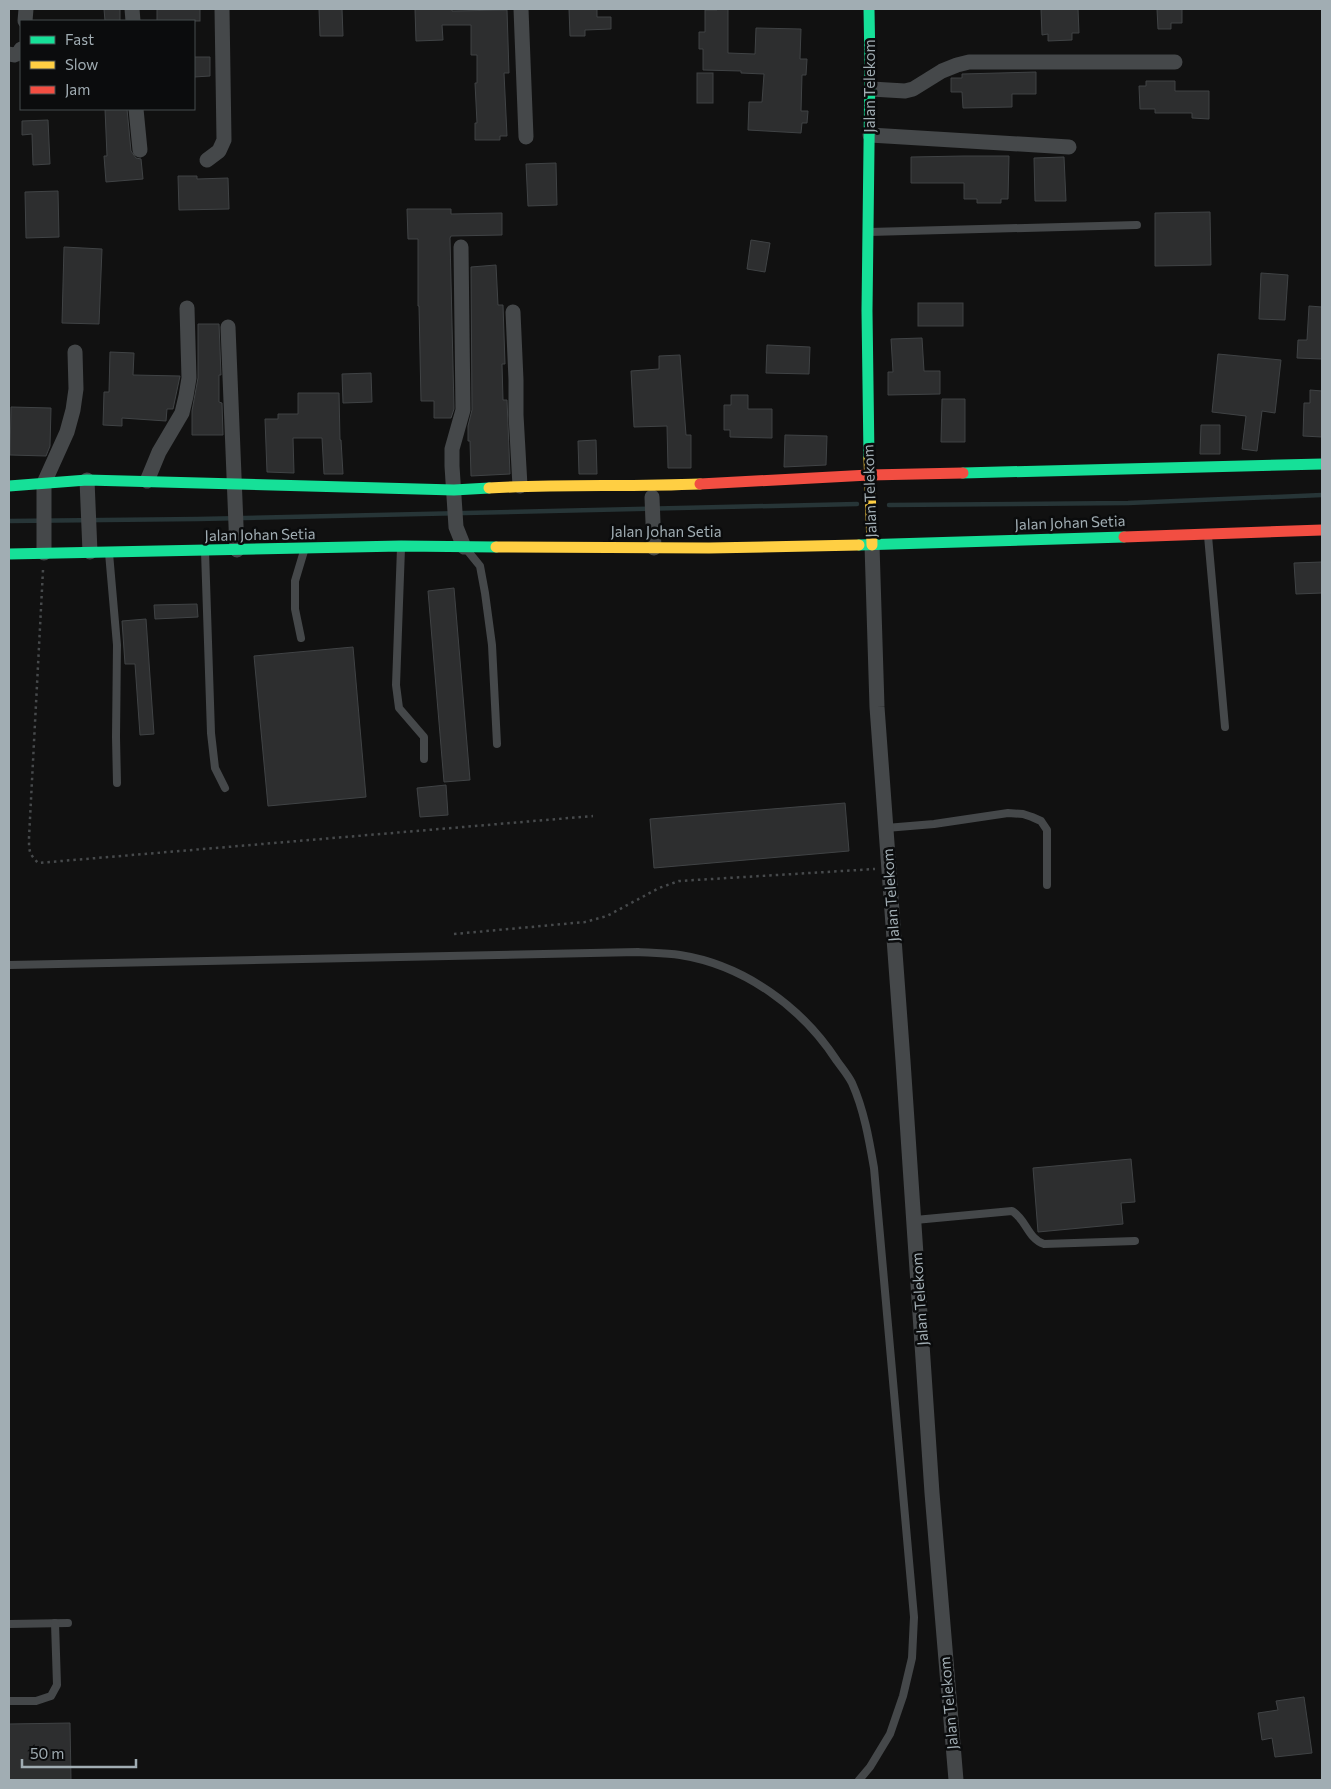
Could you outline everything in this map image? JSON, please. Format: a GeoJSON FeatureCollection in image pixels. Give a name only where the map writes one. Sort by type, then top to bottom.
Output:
{"type":"FeatureCollection","features":[{"type":"Feature","properties":{"kind":"street"},"geometry":{"type":"LineString","coordinates":[[207,160],[219,150],[224,140],[222,9]]}},
{"type":"Feature","properties":{"kind":"street"},"geometry":{"type":"LineString","coordinates":[[521,9],[526,137]]}},
{"type":"Feature","properties":{"kind":"street","name":"Jalan Telekom"},"geometry":{"type":"LineString","coordinates":[[869,9],[871,89],[867,232],[869,475],[876,707],[889,868],[932,1493],[956,1780]]}},
{"type":"Feature","properties":{"kind":"street"},"geometry":{"type":"LineString","coordinates":[[9,54],[14,55],[20,51]]}},
{"type":"Feature","properties":{"kind":"street"},"geometry":{"type":"LineString","coordinates":[[871,89],[905,91],[912,89],[942,71],[970,62],[1175,62]]}},
{"type":"Feature","properties":{"kind":"street"},"geometry":{"type":"LineString","coordinates":[[136,110],[140,150]]}},
{"type":"Feature","properties":{"kind":"street"},"geometry":{"type":"LineString","coordinates":[[870,135],[1069,147]]}},
{"type":"Feature","properties":{"kind":"street"},"geometry":{"type":"LineString","coordinates":[[461,247],[463,410],[452,449],[456,527],[464,547]]}},
{"type":"Feature","properties":{"kind":"street"},"geometry":{"type":"LineString","coordinates":[[147,481],[159,452],[182,413],[186,396],[189,378],[187,308]]}},
{"type":"Feature","properties":{"kind":"street"},"geometry":{"type":"LineString","coordinates":[[513,312],[520,486]]}},
{"type":"Feature","properties":{"kind":"street"},"geometry":{"type":"LineString","coordinates":[[228,326],[237,550]]}},
{"type":"Feature","properties":{"kind":"street"},"geometry":{"type":"LineString","coordinates":[[44,554],[44,489],[67,432],[73,410],[76,389],[75,352]]}},
{"type":"Feature","properties":{"kind":"street"},"geometry":{"type":"LineString","coordinates":[[9,486],[44,489],[87,480],[147,481],[234,483],[454,496],[520,486],[652,486],[869,475],[1322,464]]}},
{"type":"Feature","properties":{"kind":"street"},"geometry":{"type":"LineString","coordinates":[[87,480],[90,552]]}},
{"type":"Feature","properties":{"kind":"street"},"geometry":{"type":"LineString","coordinates":[[652,496],[654,541]]}},
{"type":"Feature","properties":{"kind":"street","name":"Jalan Johan Setia"},"geometry":{"type":"LineString","coordinates":[[9,554],[401,546],[464,547],[654,541],[872,545],[1322,530]]}},
{"type":"Feature","properties":{"kind":"lane"},"geometry":{"type":"LineString","coordinates":[[867,232],[1137,225]]}},
{"type":"Feature","properties":{"kind":"lane"},"geometry":{"type":"LineString","coordinates":[[1208,534],[1226,727]]}},
{"type":"Feature","properties":{"kind":"lane"},"geometry":{"type":"LineString","coordinates":[[401,546],[396,685],[399,708],[424,736],[424,759]]}},
{"type":"Feature","properties":{"kind":"lane"},"geometry":{"type":"LineString","coordinates":[[464,547],[480,566],[485,592],[492,645],[497,744]]}},
{"type":"Feature","properties":{"kind":"lane"},"geometry":{"type":"LineString","coordinates":[[300,638],[295,609],[295,581],[305,549]]}},
{"type":"Feature","properties":{"kind":"lane"},"geometry":{"type":"LineString","coordinates":[[109,551],[117,645],[117,783]]}},
{"type":"Feature","properties":{"kind":"lane"},"geometry":{"type":"LineString","coordinates":[[205,551],[211,733],[215,768],[226,788]]}},
{"type":"Feature","properties":{"kind":"lane"},"geometry":{"type":"LineString","coordinates":[[886,828],[934,824],[1008,813],[1032,816],[1041,821],[1047,830],[1047,886]]}},
{"type":"Feature","properties":{"kind":"lane"},"geometry":{"type":"LineString","coordinates":[[9,966],[638,952],[680,955],[716,965],[760,985],[794,1010],[823,1040],[851,1082],[867,1126],[874,1168],[914,1617],[912,1658],[900,1706],[890,1734],[870,1767],[859,1780]]}},
{"type":"Feature","properties":{"kind":"lane"},"geometry":{"type":"LineString","coordinates":[[914,1220],[1012,1211],[1017,1214],[1038,1242],[1044,1244],[1135,1241]]}},
{"type":"Feature","properties":{"kind":"lane"},"geometry":{"type":"LineString","coordinates":[[9,1701],[36,1701],[51,1696],[57,1685],[55,1623]]}},
{"type":"Feature","properties":{"kind":"lane"},"geometry":{"type":"LineString","coordinates":[[9,1624],[68,1623]]}},
{"type":"Feature","properties":{"kind":"path"},"geometry":{"type":"LineString","coordinates":[[454,934],[585,922],[607,916],[659,888],[679,881],[889,868]]}},
{"type":"Feature","properties":{"kind":"building"},"geometry":{"type":"Polygon","coordinates":[[[104,9],[120,9],[120,20],[105,20],[104,9]]]}},
{"type":"Feature","properties":{"kind":"building"},"geometry":{"type":"Polygon","coordinates":[[[157,9],[200,9],[200,21],[157,20],[157,9]]]}},
{"type":"Feature","properties":{"kind":"building"},"geometry":{"type":"Polygon","coordinates":[[[319,9],[342,9],[343,36],[320,36],[319,9]]]}},
{"type":"Feature","properties":{"kind":"building"},"geometry":{"type":"Polygon","coordinates":[[[415,9],[452,9],[452,11],[507,10],[509,73],[504,73],[507,136],[500,136],[500,140],[475,140],[475,123],[477,123],[475,83],[477,83],[477,55],[471,55],[471,25],[442,25],[443,40],[416,41],[415,9]]]}},
{"type":"Feature","properties":{"kind":"building"},"geometry":{"type":"Polygon","coordinates":[[[569,9],[597,9],[597,17],[611,17],[611,29],[585,30],[585,36],[570,36],[569,9]]]}},
{"type":"Feature","properties":{"kind":"building"},"geometry":{"type":"Polygon","coordinates":[[[728,9],[728,53],[755,54],[756,28],[801,29],[800,59],[807,59],[806,75],[802,75],[801,111],[808,111],[807,123],[802,123],[801,133],[748,130],[749,102],[762,102],[764,74],[703,70],[703,49],[699,49],[699,32],[705,32],[705,10],[728,9]]]}},
{"type":"Feature","properties":{"kind":"building"},"geometry":{"type":"Polygon","coordinates":[[[1041,9],[1078,9],[1079,33],[1072,33],[1072,40],[1048,41],[1048,34],[1042,35],[1041,9]]]}},
{"type":"Feature","properties":{"kind":"building"},"geometry":{"type":"Polygon","coordinates":[[[1157,9],[1182,9],[1182,23],[1171,23],[1171,29],[1158,29],[1157,9]]]}},
{"type":"Feature","properties":{"kind":"building"},"geometry":{"type":"Polygon","coordinates":[[[195,57],[210,57],[210,76],[195,77],[195,57]]]}},
{"type":"Feature","properties":{"kind":"building"},"geometry":{"type":"Polygon","coordinates":[[[1036,72],[1036,94],[1012,94],[1012,107],[963,108],[962,92],[951,92],[951,78],[962,78],[962,74],[1036,72]]]}},
{"type":"Feature","properties":{"kind":"building"},"geometry":{"type":"Polygon","coordinates":[[[697,73],[713,73],[713,103],[697,103],[697,73]]]}},
{"type":"Feature","properties":{"kind":"building"},"geometry":{"type":"Polygon","coordinates":[[[1146,81],[1175,81],[1175,91],[1209,91],[1209,119],[1192,118],[1192,113],[1155,113],[1155,109],[1140,109],[1139,86],[1146,86],[1146,81]]]}},
{"type":"Feature","properties":{"kind":"building"},"geometry":{"type":"Polygon","coordinates":[[[105,110],[127,110],[131,151],[136,158],[141,159],[143,179],[106,182],[104,156],[107,156],[105,110]]]}},
{"type":"Feature","properties":{"kind":"building"},"geometry":{"type":"Polygon","coordinates":[[[48,120],[50,164],[33,165],[32,134],[22,135],[22,121],[48,120]]]}},
{"type":"Feature","properties":{"kind":"building"},"geometry":{"type":"Polygon","coordinates":[[[1009,156],[1008,199],[1001,199],[1001,203],[977,203],[977,199],[964,199],[964,183],[911,183],[911,157],[1009,156]]]}},
{"type":"Feature","properties":{"kind":"building"},"geometry":{"type":"Polygon","coordinates":[[[1064,157],[1066,201],[1035,201],[1034,158],[1064,157]]]}},
{"type":"Feature","properties":{"kind":"building"},"geometry":{"type":"Polygon","coordinates":[[[556,163],[557,205],[528,206],[526,164],[556,163]]]}},
{"type":"Feature","properties":{"kind":"building"},"geometry":{"type":"Polygon","coordinates":[[[178,176],[197,176],[197,179],[228,178],[229,209],[179,210],[178,176]]]}},
{"type":"Feature","properties":{"kind":"building"},"geometry":{"type":"Polygon","coordinates":[[[58,191],[59,237],[26,238],[25,192],[58,191]]]}},
{"type":"Feature","properties":{"kind":"building"},"geometry":{"type":"Polygon","coordinates":[[[407,209],[451,209],[451,214],[502,213],[502,235],[451,236],[450,238],[454,409],[451,418],[434,418],[434,401],[421,401],[418,239],[408,239],[407,209]]]}},
{"type":"Feature","properties":{"kind":"building"},"geometry":{"type":"Polygon","coordinates":[[[1210,212],[1211,265],[1155,266],[1155,213],[1210,212]]]}},
{"type":"Feature","properties":{"kind":"building"},"geometry":{"type":"Polygon","coordinates":[[[751,240],[770,243],[765,272],[747,269],[751,240]]]}},
{"type":"Feature","properties":{"kind":"building"},"geometry":{"type":"Polygon","coordinates":[[[64,247],[102,249],[99,324],[62,323],[64,247]]]}},
{"type":"Feature","properties":{"kind":"building"},"geometry":{"type":"Polygon","coordinates":[[[496,265],[498,305],[503,305],[505,364],[502,364],[503,400],[507,400],[510,474],[471,476],[468,426],[472,410],[471,267],[496,265]]]}},
{"type":"Feature","properties":{"kind":"building"},"geometry":{"type":"Polygon","coordinates":[[[1261,273],[1288,275],[1285,320],[1259,319],[1261,273]]]}},
{"type":"Feature","properties":{"kind":"building"},"geometry":{"type":"Polygon","coordinates":[[[918,303],[963,303],[963,326],[918,326],[918,303]]]}},
{"type":"Feature","properties":{"kind":"building"},"geometry":{"type":"Polygon","coordinates":[[[1309,306],[1322,307],[1322,359],[1297,358],[1298,340],[1307,340],[1309,306]]]}},
{"type":"Feature","properties":{"kind":"building"},"geometry":{"type":"Polygon","coordinates":[[[198,324],[219,324],[221,375],[219,375],[219,402],[222,403],[223,435],[192,435],[192,411],[198,378],[198,324]]]}},
{"type":"Feature","properties":{"kind":"building"},"geometry":{"type":"Polygon","coordinates":[[[922,338],[924,371],[940,371],[940,394],[888,395],[888,372],[893,372],[891,339],[922,338]]]}},
{"type":"Feature","properties":{"kind":"building"},"geometry":{"type":"Polygon","coordinates":[[[767,345],[810,347],[809,374],[766,373],[767,345]]]}},
{"type":"Feature","properties":{"kind":"building"},"geometry":{"type":"Polygon","coordinates":[[[110,352],[134,353],[133,375],[180,376],[173,409],[167,409],[166,421],[122,418],[122,426],[103,425],[104,392],[109,392],[110,352]]]}},
{"type":"Feature","properties":{"kind":"building"},"geometry":{"type":"Polygon","coordinates":[[[1218,354],[1281,360],[1275,413],[1262,411],[1257,451],[1242,449],[1246,416],[1212,412],[1218,354]]]}},
{"type":"Feature","properties":{"kind":"building"},"geometry":{"type":"Polygon","coordinates":[[[680,355],[686,435],[691,435],[691,468],[668,468],[667,426],[634,427],[631,371],[659,369],[659,356],[680,355]]]}},
{"type":"Feature","properties":{"kind":"building"},"geometry":{"type":"Polygon","coordinates":[[[371,373],[372,402],[343,403],[342,374],[371,373]]]}},
{"type":"Feature","properties":{"kind":"building"},"geometry":{"type":"Polygon","coordinates":[[[1310,390],[1322,391],[1322,437],[1303,436],[1304,403],[1310,403],[1310,390]]]}},
{"type":"Feature","properties":{"kind":"building"},"geometry":{"type":"Polygon","coordinates":[[[298,393],[339,393],[343,474],[324,474],[322,438],[293,438],[294,473],[267,472],[265,419],[278,419],[278,414],[298,414],[298,393]]]}},
{"type":"Feature","properties":{"kind":"building"},"geometry":{"type":"Polygon","coordinates":[[[731,395],[748,395],[748,409],[772,409],[772,438],[730,437],[730,430],[724,430],[724,405],[731,405],[731,395]]]}},
{"type":"Feature","properties":{"kind":"building"},"geometry":{"type":"Polygon","coordinates":[[[942,399],[965,399],[965,442],[941,442],[942,399]]]}},
{"type":"Feature","properties":{"kind":"building"},"geometry":{"type":"Polygon","coordinates":[[[11,407],[51,408],[50,446],[46,456],[10,455],[11,407]]]}},
{"type":"Feature","properties":{"kind":"building"},"geometry":{"type":"Polygon","coordinates":[[[1201,425],[1220,425],[1220,454],[1200,454],[1201,425]]]}},
{"type":"Feature","properties":{"kind":"building"},"geometry":{"type":"Polygon","coordinates":[[[785,435],[827,436],[826,465],[784,467],[785,435]]]}},
{"type":"Feature","properties":{"kind":"building"},"geometry":{"type":"Polygon","coordinates":[[[596,440],[597,474],[579,474],[578,441],[596,440]]]}},
{"type":"Feature","properties":{"kind":"building"},"geometry":{"type":"Polygon","coordinates":[[[1322,562],[1322,593],[1296,594],[1294,563],[1322,562]]]}},
{"type":"Feature","properties":{"kind":"building"},"geometry":{"type":"Polygon","coordinates":[[[454,588],[470,780],[444,782],[428,591],[454,588]]]}},
{"type":"Feature","properties":{"kind":"building"},"geometry":{"type":"Polygon","coordinates":[[[197,604],[198,617],[155,619],[154,605],[197,604]]]}},
{"type":"Feature","properties":{"kind":"building"},"geometry":{"type":"Polygon","coordinates":[[[146,619],[154,734],[140,735],[135,664],[125,664],[122,621],[146,619]]]}},
{"type":"Feature","properties":{"kind":"building"},"geometry":{"type":"Polygon","coordinates":[[[353,647],[366,797],[268,806],[254,656],[353,647]]]}},
{"type":"Feature","properties":{"kind":"building"},"geometry":{"type":"Polygon","coordinates":[[[446,785],[448,815],[420,817],[417,788],[446,785]]]}},
{"type":"Feature","properties":{"kind":"building"},"geometry":{"type":"Polygon","coordinates":[[[845,803],[849,851],[654,868],[650,819],[845,803]]]}},
{"type":"Feature","properties":{"kind":"building"},"geometry":{"type":"Polygon","coordinates":[[[1131,1159],[1135,1202],[1121,1203],[1123,1224],[1038,1232],[1033,1168],[1131,1159]]]}},
{"type":"Feature","properties":{"kind":"building"},"geometry":{"type":"Polygon","coordinates":[[[1304,1697],[1312,1753],[1275,1757],[1272,1738],[1262,1740],[1258,1713],[1278,1710],[1276,1701],[1304,1697]]]}},
{"type":"Feature","properties":{"kind":"building"},"geometry":{"type":"Polygon","coordinates":[[[70,1723],[71,1780],[9,1780],[9,1724],[70,1723]]]}},
{"type":"Feature","properties":{"kind":"waterway"},"geometry":{"type":"LineString","coordinates":[[889,505],[1128,503],[1322,495]]}},
{"type":"Feature","properties":{"kind":"waterway"},"geometry":{"type":"LineString","coordinates":[[9,521],[198,519],[857,504]]}},
{"type":"Feature","properties":{"kind":"traffic: fast"},"geometry":{"type":"LineString","coordinates":[[869,9],[867,311],[869,458]]}},
{"type":"Feature","properties":{"kind":"traffic: fast"},"geometry":{"type":"LineString","coordinates":[[963,473],[1322,464]]}},
{"type":"Feature","properties":{"kind":"traffic: fast"},"geometry":{"type":"LineString","coordinates":[[9,486],[87,480],[454,490],[489,488]]}},
{"type":"Feature","properties":{"kind":"traffic: fast"},"geometry":{"type":"LineString","coordinates":[[859,545],[1124,537]]}},
{"type":"Feature","properties":{"kind":"traffic: fast"},"geometry":{"type":"LineString","coordinates":[[9,554],[401,546],[496,547]]}},
{"type":"Feature","properties":{"kind":"traffic: slow"},"geometry":{"type":"LineString","coordinates":[[869,458],[872,545]]}},
{"type":"Feature","properties":{"kind":"traffic: slow"},"geometry":{"type":"LineString","coordinates":[[489,488],[700,484]]}},
{"type":"Feature","properties":{"kind":"traffic: slow"},"geometry":{"type":"LineString","coordinates":[[496,547],[709,548],[859,545]]}},
{"type":"Feature","properties":{"kind":"traffic: jam"},"geometry":{"type":"LineString","coordinates":[[700,484],[869,475],[963,473]]}},
{"type":"Feature","properties":{"kind":"traffic: jam"},"geometry":{"type":"LineString","coordinates":[[1124,537],[1322,530]]}}]}
